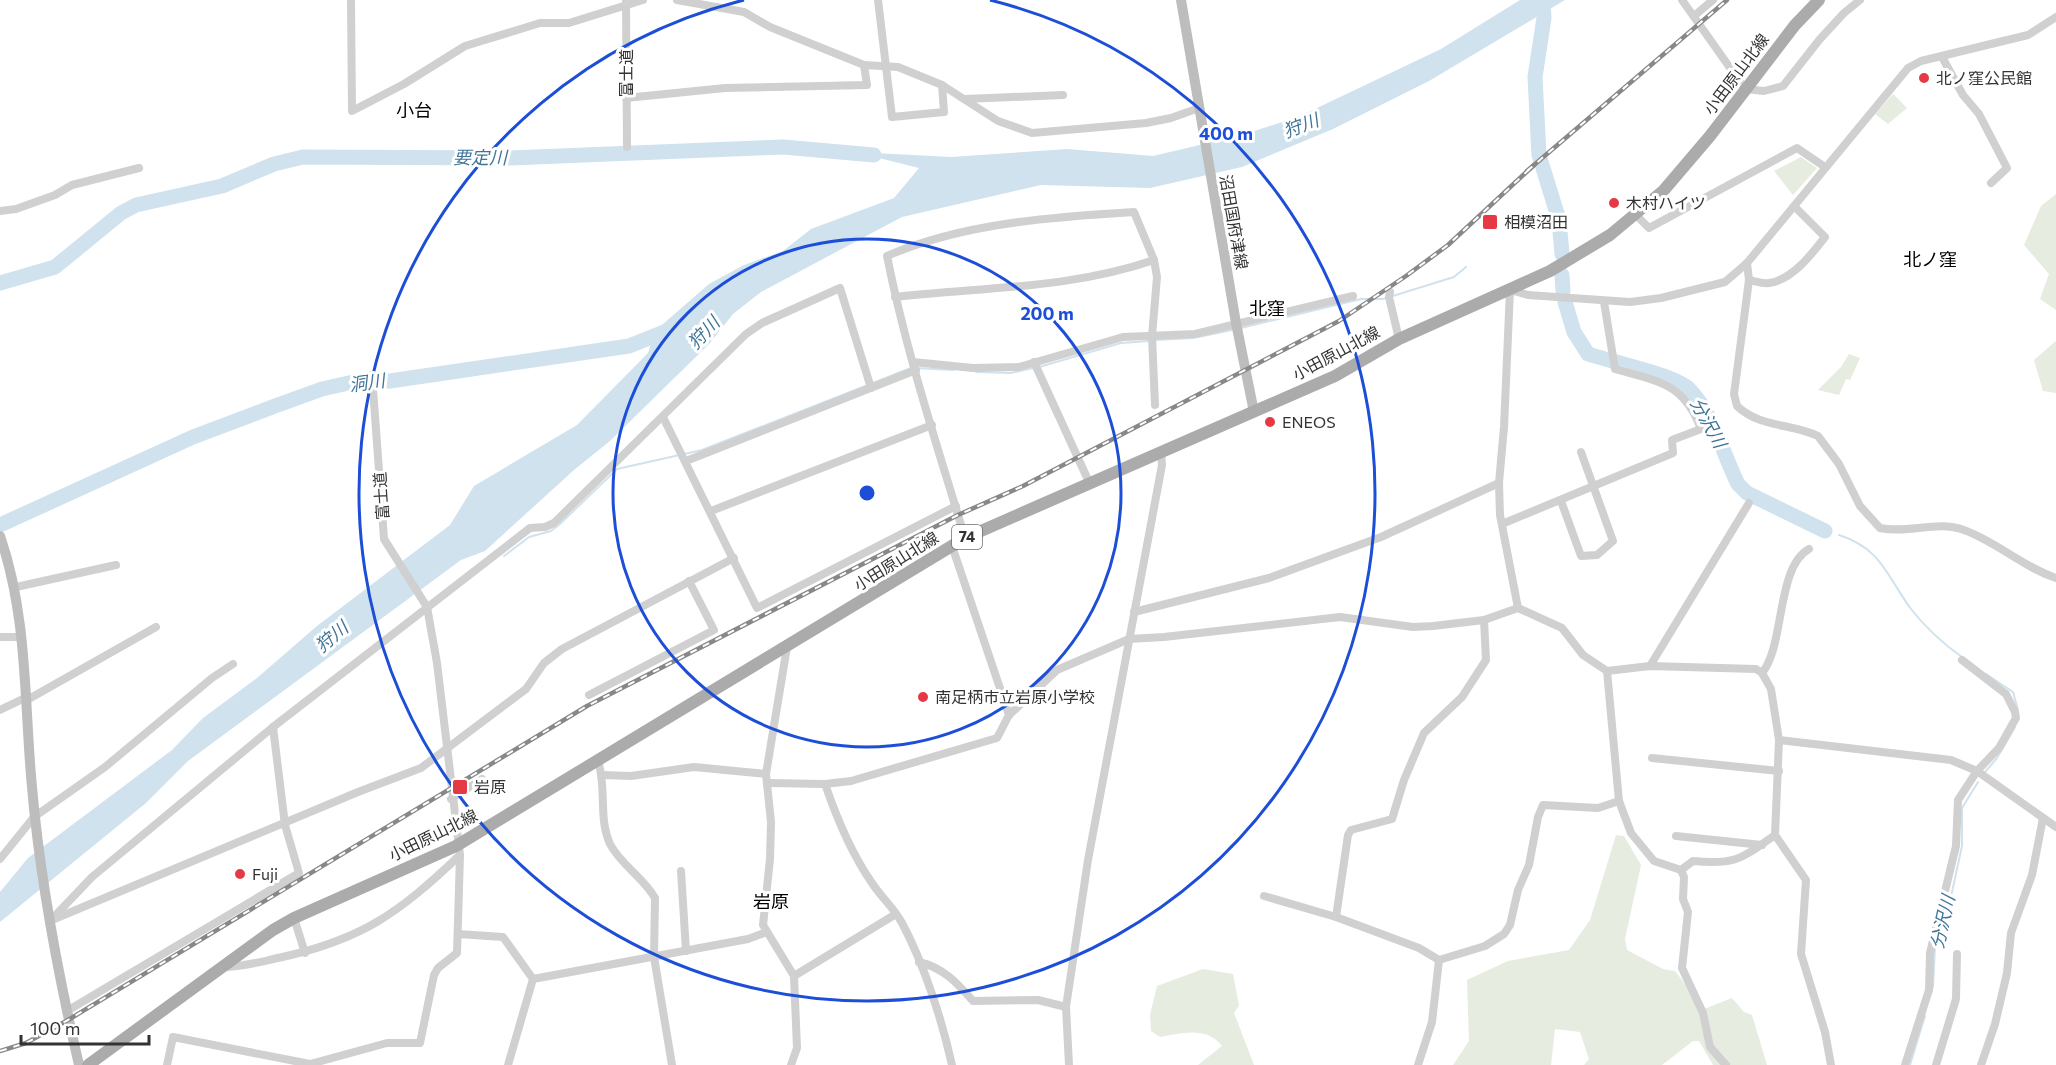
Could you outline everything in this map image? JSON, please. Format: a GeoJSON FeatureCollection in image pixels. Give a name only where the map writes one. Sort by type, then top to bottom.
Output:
{"type":"FeatureCollection","features":[{"type":"Feature","properties":{"kind":"main road","name":"小田原山北線"},"geometry":{"type":"LineString","coordinates":[[88,1065],[220,967],[294,918],[458,850],[598,760],[965,538],[1335,376],[1399,339],[1550,271],[1610,235],[1672,181],[1710,136],[1795,25],[1819,0]]}},
{"type":"Feature","properties":{"kind":"street"},"geometry":{"type":"LineString","coordinates":[[351,0],[352,111],[404,84],[465,46],[540,23],[568,23],[626,2],[643,0]]}},
{"type":"Feature","properties":{"kind":"street"},"geometry":{"type":"LineString","coordinates":[[677,0],[744,12],[770,27],[864,65],[898,67],[942,85],[965,99],[977,110],[1032,134],[1146,123],[1199,108]]}},
{"type":"Feature","properties":{"kind":"street"},"geometry":{"type":"LineString","coordinates":[[878,0],[892,117],[944,112],[942,85]]}},
{"type":"Feature","properties":{"kind":"street","name":"沼田国府津線"},"geometry":{"type":"LineString","coordinates":[[1181,0],[1236,323],[1254,412]]}},
{"type":"Feature","properties":{"kind":"street"},"geometry":{"type":"LineString","coordinates":[[1682,0],[1745,88],[1764,91],[1783,86],[1820,39],[1844,13],[1860,0]]}},
{"type":"Feature","properties":{"kind":"street"},"geometry":{"type":"LineString","coordinates":[[1694,16],[1713,0]]}},
{"type":"Feature","properties":{"kind":"street","name":"富士道"},"geometry":{"type":"LineString","coordinates":[[626,2],[627,147]]}},
{"type":"Feature","properties":{"kind":"street"},"geometry":{"type":"LineString","coordinates":[[1518,608],[1502,524],[1499,483],[1504,427],[1510,290],[1528,295],[1604,302],[1661,298],[1725,282],[1747,263],[1908,68],[1921,61],[2028,35],[2056,17]]}},
{"type":"Feature","properties":{"kind":"street"},"geometry":{"type":"LineString","coordinates":[[1942,57],[1963,95],[1979,114],[2007,168],[1991,183]]}},
{"type":"Feature","properties":{"kind":"street"},"geometry":{"type":"LineString","coordinates":[[626,98],[725,88],[867,85],[864,65]]}},
{"type":"Feature","properties":{"kind":"street"},"geometry":{"type":"LineString","coordinates":[[965,99],[1064,95]]}},
{"type":"Feature","properties":{"kind":"street"},"geometry":{"type":"LineString","coordinates":[[1635,215],[1649,228],[1797,148],[1825,167]]}},
{"type":"Feature","properties":{"kind":"street"},"geometry":{"type":"LineString","coordinates":[[0,211],[16,209],[54,195],[72,185],[139,168]]}},
{"type":"Feature","properties":{"kind":"street"},"geometry":{"type":"LineString","coordinates":[[1749,280],[1768,284],[1798,268],[1806,262],[1825,237],[1794,206]]}},
{"type":"Feature","properties":{"kind":"street"},"geometry":{"type":"LineString","coordinates":[[965,538],[914,366],[895,297],[887,256],[908,247],[1034,220],[1134,212],[1154,260],[1157,277],[1152,336],[1155,405]]}},
{"type":"Feature","properties":{"kind":"street"},"geometry":{"type":"LineString","coordinates":[[895,297],[1091,279],[1154,260]]}},
{"type":"Feature","properties":{"kind":"street"},"geometry":{"type":"LineString","coordinates":[[1747,263],[1749,280],[1734,393],[1737,406],[1757,419],[1778,427],[1818,436],[1839,464],[1860,506],[1880,528],[1902,530],[1948,526],[1965,531],[2038,573],[2056,578]]}},
{"type":"Feature","properties":{"kind":"street"},"geometry":{"type":"LineString","coordinates":[[51,920],[92,877],[273,727],[530,528],[545,527],[554,523],[746,334],[762,323],[840,288],[872,388]]}},
{"type":"Feature","properties":{"kind":"street"},"geometry":{"type":"LineString","coordinates":[[1390,292],[1389,297],[1399,339]]}},
{"type":"Feature","properties":{"kind":"street"},"geometry":{"type":"LineString","coordinates":[[686,461],[872,388],[914,366],[1019,368],[1123,337],[1195,334],[1353,296]]}},
{"type":"Feature","properties":{"kind":"street"},"geometry":{"type":"LineString","coordinates":[[1502,524],[1673,453],[1672,440],[1701,429],[1693,408],[1677,390],[1615,369],[1611,357],[1604,302]]}},
{"type":"Feature","properties":{"kind":"street"},"geometry":{"type":"LineString","coordinates":[[1034,362],[1089,482]]}},
{"type":"Feature","properties":{"kind":"street","name":"富士道"},"geometry":{"type":"LineString","coordinates":[[310,1065],[387,1043],[420,1043],[434,975],[438,968],[455,956],[458,934],[458,850],[437,663],[427,606],[387,543],[372,375]]}},
{"type":"Feature","properties":{"kind":"street"},"geometry":{"type":"LineString","coordinates":[[663,417],[757,608],[956,506]]}},
{"type":"Feature","properties":{"kind":"street"},"geometry":{"type":"LineString","coordinates":[[711,511],[932,425]]}},
{"type":"Feature","properties":{"kind":"street"},"geometry":{"type":"LineString","coordinates":[[1069,1065],[1066,1007],[1088,860],[1162,465],[1161,451]]}},
{"type":"Feature","properties":{"kind":"street"},"geometry":{"type":"LineString","coordinates":[[1561,501],[1581,556],[1597,555],[1613,542],[1581,452]]}},
{"type":"Feature","properties":{"kind":"street"},"geometry":{"type":"LineString","coordinates":[[1134,612],[1269,578],[1381,537],[1499,483]]}},
{"type":"Feature","properties":{"kind":"street"},"geometry":{"type":"LineString","coordinates":[[1650,666],[1749,503]]}},
{"type":"Feature","properties":{"kind":"street"},"geometry":{"type":"LineString","coordinates":[[1,537],[16,587],[27,699],[34,817],[67,1011],[79,1065]]}},
{"type":"Feature","properties":{"kind":"street"},"geometry":{"type":"LineString","coordinates":[[952,546],[1009,715]]}},
{"type":"Feature","properties":{"kind":"street"},"geometry":{"type":"LineString","coordinates":[[1762,673],[1770,663],[1776,624],[1797,557],[1809,549]]}},
{"type":"Feature","properties":{"kind":"street"},"geometry":{"type":"LineString","coordinates":[[51,920],[285,825],[358,792],[406,776],[446,750],[526,689],[550,657],[734,558]]}},
{"type":"Feature","properties":{"kind":"street"},"geometry":{"type":"LineString","coordinates":[[16,587],[116,565]]}},
{"type":"Feature","properties":{"kind":"street"},"geometry":{"type":"LineString","coordinates":[[589,695],[714,630],[689,581]]}},
{"type":"Feature","properties":{"kind":"street"},"geometry":{"type":"LineString","coordinates":[[767,783],[825,784],[851,781],[997,738],[1009,715],[1056,670],[1129,639],[1340,617],[1413,627],[1484,620],[1518,608],[1562,628],[1583,655],[1607,671],[1650,666],[1756,669],[1762,673],[1771,689],[1779,740],[1774,835],[1806,880],[1801,954],[1825,1032],[1831,1065]]}},
{"type":"Feature","properties":{"kind":"street"},"geometry":{"type":"LineString","coordinates":[[1336,917],[1348,835],[1351,830],[1392,819],[1404,780],[1425,733],[1462,697],[1486,660],[1484,620]]}},
{"type":"Feature","properties":{"kind":"street"},"geometry":{"type":"LineString","coordinates":[[0,710],[27,699],[156,627]]}},
{"type":"Feature","properties":{"kind":"street"},"geometry":{"type":"LineString","coordinates":[[0,637],[21,637]]}},
{"type":"Feature","properties":{"kind":"street"},"geometry":{"type":"LineString","coordinates":[[788,646],[766,774],[771,822],[770,859],[763,925],[794,976],[797,1048],[790,1065]]}},
{"type":"Feature","properties":{"kind":"street"},"geometry":{"type":"LineString","coordinates":[[1905,1065],[1929,990],[1930,953],[1956,846],[1958,800],[1977,771],[1999,748],[2012,728],[2015,712],[2006,694],[1962,660]]}},
{"type":"Feature","properties":{"kind":"street"},"geometry":{"type":"LineString","coordinates":[[0,859],[3,850],[34,817],[105,767],[212,678],[233,664]]}},
{"type":"Feature","properties":{"kind":"street"},"geometry":{"type":"LineString","coordinates":[[1607,671],[1619,801],[1631,833],[1642,848],[1654,861],[1681,870],[1684,877],[1683,899],[1688,912],[1682,968],[1702,1013],[1710,1047],[1726,1065]]}},
{"type":"Feature","properties":{"kind":"street"},"geometry":{"type":"LineString","coordinates":[[67,1011],[299,873],[285,825],[273,727]]}},
{"type":"Feature","properties":{"kind":"street"},"geometry":{"type":"LineString","coordinates":[[1779,740],[1951,760],[1977,771],[2056,827]]}},
{"type":"Feature","properties":{"kind":"street"},"geometry":{"type":"LineString","coordinates":[[1652,758],[1779,771]]}},
{"type":"Feature","properties":{"kind":"street"},"geometry":{"type":"LineString","coordinates":[[598,760],[603,775],[604,804],[611,845],[655,898],[654,957],[672,1065]]}},
{"type":"Feature","properties":{"kind":"street"},"geometry":{"type":"LineString","coordinates":[[603,775],[631,776],[694,768],[766,774]]}},
{"type":"Feature","properties":{"kind":"street"},"geometry":{"type":"LineString","coordinates":[[451,799],[482,779]]}},
{"type":"Feature","properties":{"kind":"street"},"geometry":{"type":"LineString","coordinates":[[825,784],[837,819],[853,850],[871,882],[896,914],[920,962],[947,1040],[952,1065]]}},
{"type":"Feature","properties":{"kind":"street"},"geometry":{"type":"LineString","coordinates":[[1264,896],[1336,917],[1419,948],[1439,960],[1485,946],[1504,934],[1510,925],[1518,890],[1529,865],[1538,817],[1543,805],[1598,807],[1619,801]]}},
{"type":"Feature","properties":{"kind":"street"},"geometry":{"type":"LineString","coordinates":[[1981,1065],[1995,1024],[2007,973],[2011,933],[2032,875],[2043,818]]}},
{"type":"Feature","properties":{"kind":"street"},"geometry":{"type":"LineString","coordinates":[[1681,870],[1693,861],[1715,863],[1739,860],[1774,835]]}},
{"type":"Feature","properties":{"kind":"street"},"geometry":{"type":"LineString","coordinates":[[1676,836],[1762,845]]}},
{"type":"Feature","properties":{"kind":"street"},"geometry":{"type":"LineString","coordinates":[[220,967],[234,967],[305,952],[371,927],[423,889],[458,850]]}},
{"type":"Feature","properties":{"kind":"street"},"geometry":{"type":"LineString","coordinates":[[681,871],[686,951]]}},
{"type":"Feature","properties":{"kind":"street"},"geometry":{"type":"LineString","coordinates":[[794,976],[896,914]]}},
{"type":"Feature","properties":{"kind":"street"},"geometry":{"type":"LineString","coordinates":[[294,918],[305,952]]}},
{"type":"Feature","properties":{"kind":"street"},"geometry":{"type":"LineString","coordinates":[[533,979],[748,939],[767,932]]}},
{"type":"Feature","properties":{"kind":"street"},"geometry":{"type":"LineString","coordinates":[[458,934],[503,937],[533,979]]}},
{"type":"Feature","properties":{"kind":"street"},"geometry":{"type":"LineString","coordinates":[[1936,1065],[1956,999],[1957,954]]}},
{"type":"Feature","properties":{"kind":"street"},"geometry":{"type":"LineString","coordinates":[[1418,1065],[1432,1022],[1439,960]]}},
{"type":"Feature","properties":{"kind":"street"},"geometry":{"type":"LineString","coordinates":[[920,962],[934,965],[950,975],[973,1001],[1038,1000],[1066,1007]]}},
{"type":"Feature","properties":{"kind":"street"},"geometry":{"type":"LineString","coordinates":[[508,1065],[533,979]]}},
{"type":"Feature","properties":{"kind":"street"},"geometry":{"type":"LineString","coordinates":[[166,1065],[173,1037],[310,1065]]}},
{"type":"Feature","properties":{"kind":"shaded area"},"geometry":{"type":"Polygon","coordinates":[[[1893,94],[1907,108],[1888,124],[1875,114],[1893,94]]]}},
{"type":"Feature","properties":{"kind":"shaded area"},"geometry":{"type":"Polygon","coordinates":[[[1801,157],[1817,168],[1793,195],[1774,171],[1801,157]]]}},
{"type":"Feature","properties":{"kind":"shaded area"},"geometry":{"type":"Polygon","coordinates":[[[2056,194],[2056,310],[2040,299],[2049,274],[2024,245],[2041,206],[2056,194]]]}},
{"type":"Feature","properties":{"kind":"shaded area"},"geometry":{"type":"Polygon","coordinates":[[[2056,341],[2056,393],[2043,391],[2034,360],[2056,341]]]}},
{"type":"Feature","properties":{"kind":"shaded area"},"geometry":{"type":"Polygon","coordinates":[[[1849,354],[1860,358],[1850,380],[1846,379],[1839,395],[1818,390],[1841,367],[1849,354]]]}},
{"type":"Feature","properties":{"kind":"shaded area"},"geometry":{"type":"Polygon","coordinates":[[[1616,835],[1624,836],[1641,865],[1625,939],[1627,950],[1663,969],[1675,971],[1704,1009],[1732,998],[1744,1012],[1752,1015],[1767,1065],[1713,1065],[1699,1041],[1693,1041],[1662,1065],[1584,1065],[1589,1059],[1580,1032],[1555,1029],[1551,1065],[1453,1065],[1469,1041],[1467,980],[1508,961],[1569,950],[1590,920],[1616,835]]]}},
{"type":"Feature","properties":{"kind":"shaded area"},"geometry":{"type":"Polygon","coordinates":[[[1203,969],[1233,974],[1239,1005],[1234,1013],[1254,1065],[1198,1065],[1222,1046],[1216,1040],[1202,1033],[1160,1037],[1151,1031],[1150,1015],[1157,986],[1203,969]]]}},
{"type":"Feature","properties":{"kind":"water","name":"狩川"},"geometry":{"type":"Polygon","coordinates":[[[1520,0],[1565,0],[1429,81],[1333,129],[1242,167],[1150,188],[1041,185],[902,217],[761,292],[733,314],[709,344],[610,441],[574,470],[485,551],[461,560],[188,761],[146,803],[0,922],[0,892],[28,858],[172,750],[203,718],[257,678],[317,626],[450,525],[474,486],[577,425],[648,353],[655,331],[709,284],[744,265],[783,251],[811,229],[894,198],[919,168],[855,152],[951,157],[1067,149],[1153,156],[1242,135],[1298,117],[1441,49],[1520,0]]]}},
{"type":"Feature","properties":{"kind":"waterway","name":"分沢川"},"geometry":{"type":"LineString","coordinates":[[1543,0],[1544,18],[1535,77],[1539,155],[1559,220],[1562,254]]}},
{"type":"Feature","properties":{"kind":"waterway","name":"要定川"},"geometry":{"type":"LineString","coordinates":[[0,283],[55,267],[121,213],[136,205],[222,186],[274,164],[303,157],[510,158],[783,147],[874,155]]}},
{"type":"Feature","properties":{"kind":"waterway"},"geometry":{"type":"LineString","coordinates":[[1241,328],[1361,299],[1383,299],[1454,277],[1466,267]]}},
{"type":"Feature","properties":{"kind":"waterway","name":"分沢川"},"geometry":{"type":"LineString","coordinates":[[1562,275],[1563,291]]}},
{"type":"Feature","properties":{"kind":"waterway","name":"分沢川"},"geometry":{"type":"LineString","coordinates":[[1565,302],[1574,332],[1588,354],[1656,374],[1689,389],[1705,410],[1738,484],[1747,493],[1825,531]]}},
{"type":"Feature","properties":{"kind":"waterway","name":"洞川"},"geometry":{"type":"LineString","coordinates":[[0,525],[193,437],[322,389],[353,382],[390,381],[629,346],[672,329]]}},
{"type":"Feature","properties":{"kind":"waterway"},"geometry":{"type":"LineString","coordinates":[[1155,340],[1193,338],[1232,330]]}},
{"type":"Feature","properties":{"kind":"waterway"},"geometry":{"type":"LineString","coordinates":[[1039,367],[1121,343],[1149,341]]}},
{"type":"Feature","properties":{"kind":"waterway"},"geometry":{"type":"LineString","coordinates":[[504,556],[529,537],[551,531],[617,469],[702,450],[911,368]]}},
{"type":"Feature","properties":{"kind":"waterway"},"geometry":{"type":"LineString","coordinates":[[916,368],[953,370]]}},
{"type":"Feature","properties":{"kind":"waterway"},"geometry":{"type":"LineString","coordinates":[[976,372],[1011,373],[1033,368]]}},
{"type":"Feature","properties":{"kind":"waterway","name":"分沢川"},"geometry":{"type":"LineString","coordinates":[[1839,535],[1865,548],[1874,556],[1882,564],[1902,597],[1917,616],[1935,635],[1962,657]]}},
{"type":"Feature","properties":{"kind":"waterway","name":"分沢川"},"geometry":{"type":"LineString","coordinates":[[1986,674],[2013,692],[2018,710]]}},
{"type":"Feature","properties":{"kind":"waterway","name":"分沢川"},"geometry":{"type":"LineString","coordinates":[[1985,772],[1997,758],[2015,727]]}},
{"type":"Feature","properties":{"kind":"waterway","name":"分沢川"},"geometry":{"type":"LineString","coordinates":[[1933,987],[1935,946],[1952,892],[1962,846],[1962,808],[1978,782]]}},
{"type":"Feature","properties":{"kind":"waterway","name":"分沢川"},"geometry":{"type":"LineString","coordinates":[[1910,1065],[1925,1016]]}},
{"type":"Feature","properties":{"kind":"railway"},"geometry":{"type":"LineString","coordinates":[[1527,171],[1727,0]]}},
{"type":"Feature","properties":{"kind":"railway"},"geometry":{"type":"LineString","coordinates":[[0,1051],[26,1043],[68,1020],[587,706],[958,515],[1023,486],[1339,321],[1448,245],[1534,165]]}},
{"type":"Feature","properties":{"kind":"place","name":"北ノ窪公民館"},"geometry":{"type":"Point","coordinates":[1924,78]}},
{"type":"Feature","properties":{"kind":"place","name":"木村ハイツ"},"geometry":{"type":"Point","coordinates":[1614,203]}},
{"type":"Feature","properties":{"kind":"place","name":"相模沼田"},"geometry":{"type":"Point","coordinates":[1490,222]}},
{"type":"Feature","properties":{"kind":"place","name":"ENEOS"},"geometry":{"type":"Point","coordinates":[1270,422]}},
{"type":"Feature","properties":{"kind":"place","name":"南足柄市立岩原小学校"},"geometry":{"type":"Point","coordinates":[923,697]}},
{"type":"Feature","properties":{"kind":"place","name":"岩原"},"geometry":{"type":"Point","coordinates":[460,787]}},
{"type":"Feature","properties":{"kind":"place","name":"Fuji"},"geometry":{"type":"Point","coordinates":[240,874]}},
{"type":"Feature","properties":{"kind":"district","name":"小台"},"geometry":{"type":"Point","coordinates":[414,111]}},
{"type":"Feature","properties":{"kind":"district","name":"北ノ窪"},"geometry":{"type":"Point","coordinates":[1930,260]}},
{"type":"Feature","properties":{"kind":"district","name":"北窪"},"geometry":{"type":"Point","coordinates":[1267,309]}},
{"type":"Feature","properties":{"kind":"district","name":"岩原"},"geometry":{"type":"Point","coordinates":[771,902]}}]}
